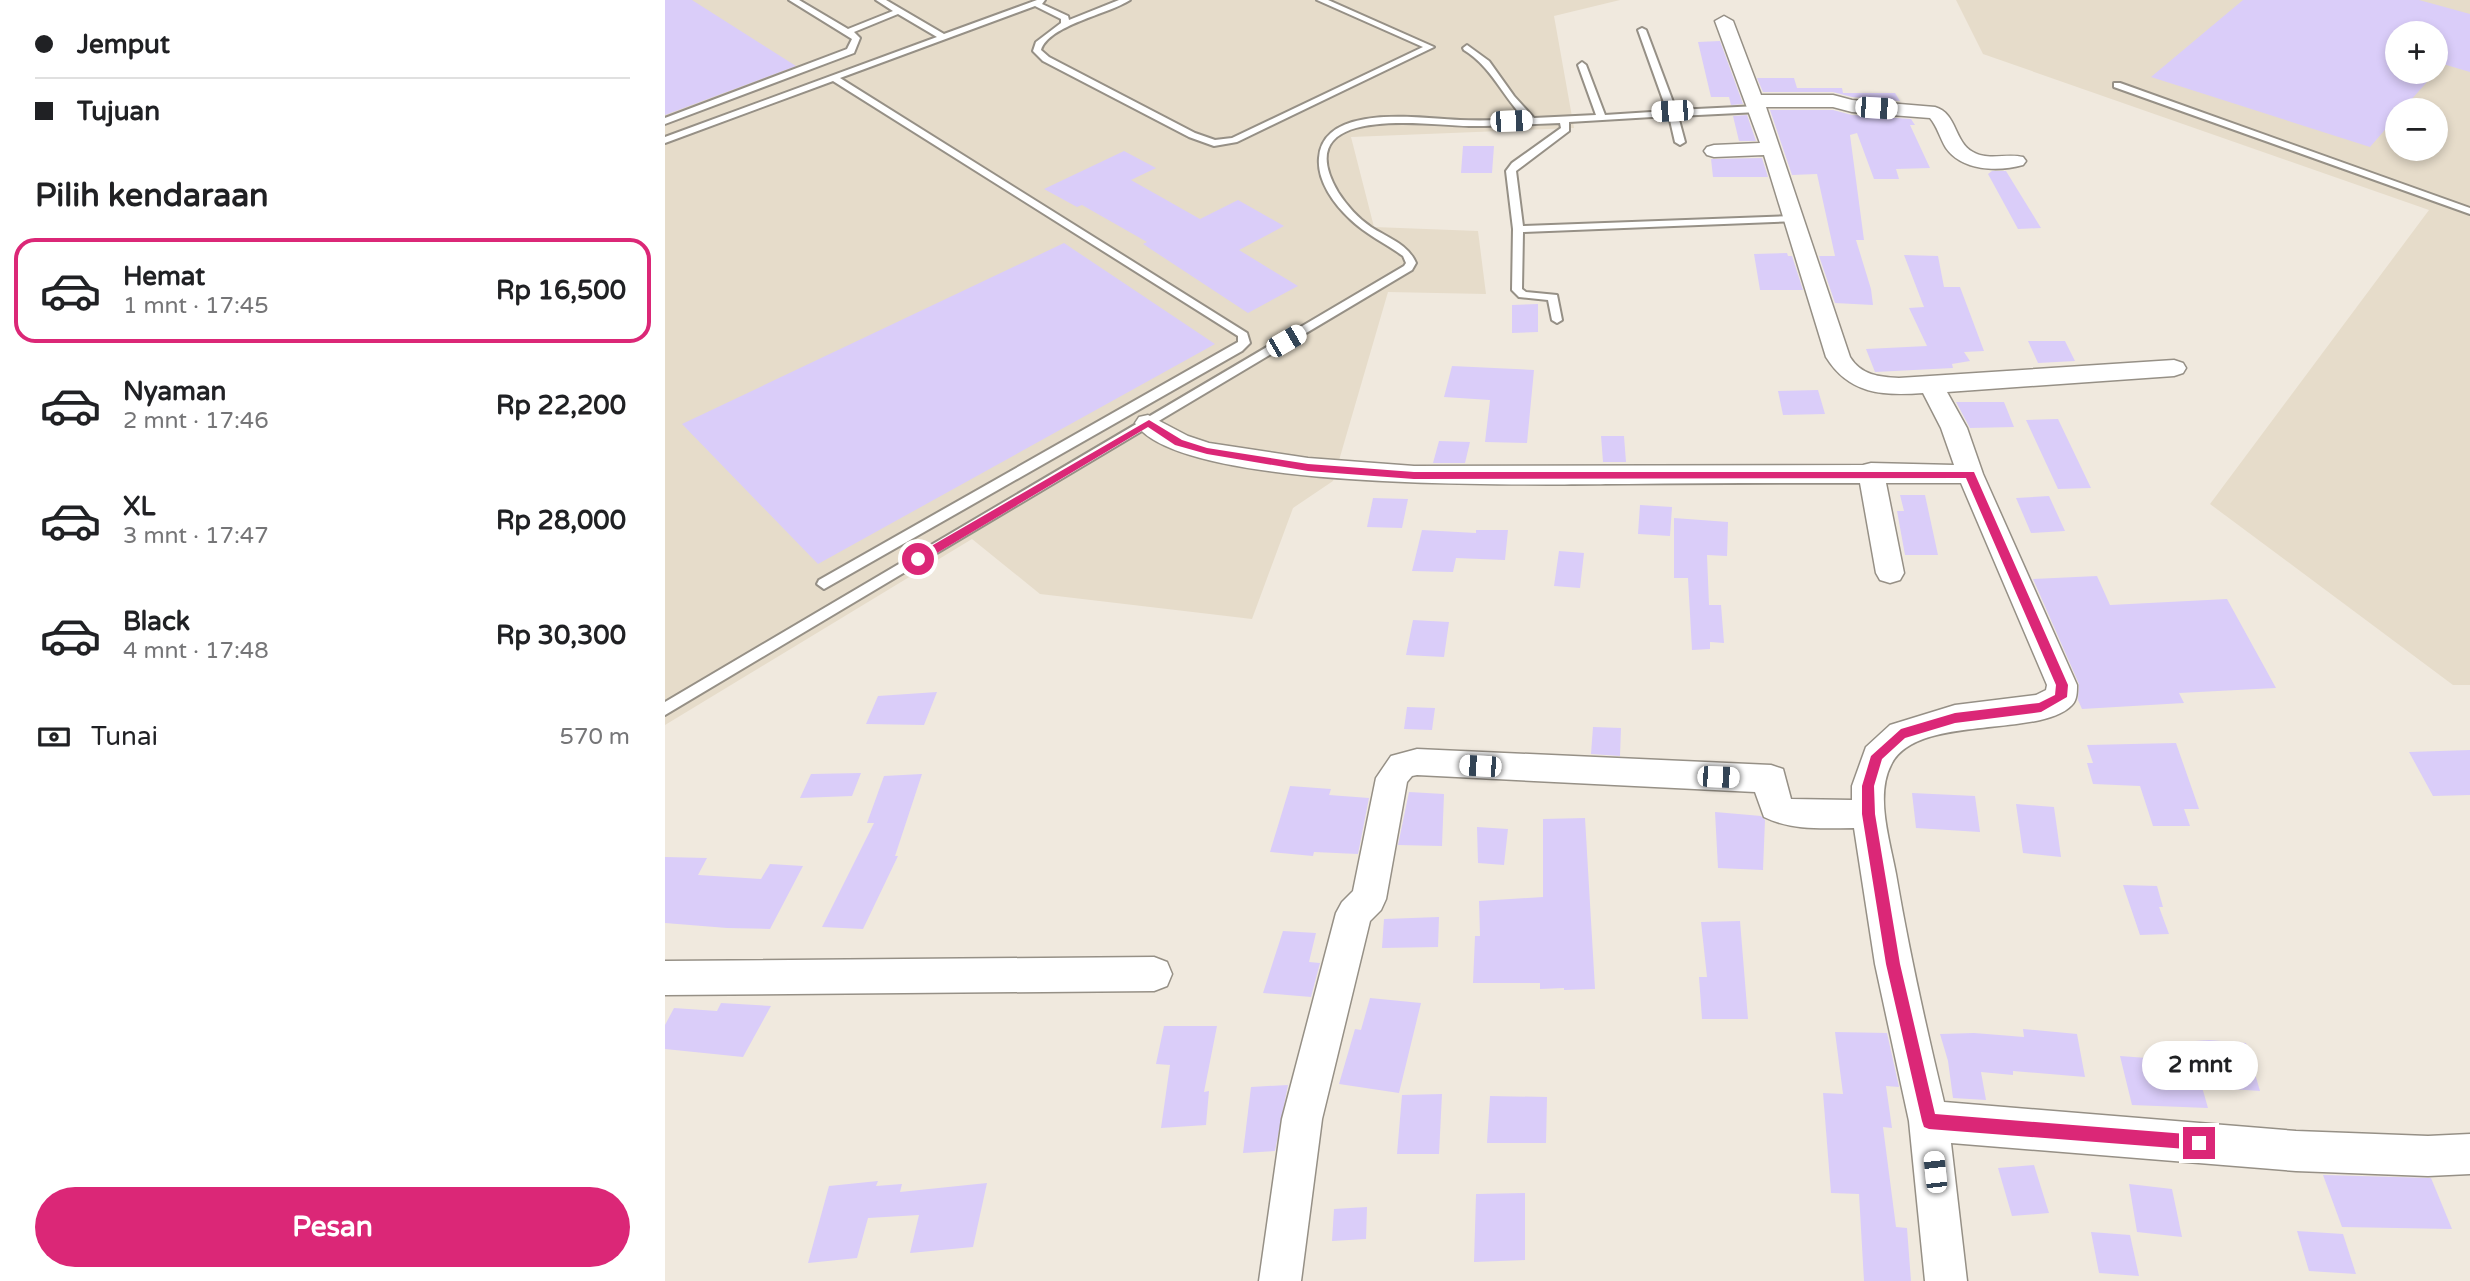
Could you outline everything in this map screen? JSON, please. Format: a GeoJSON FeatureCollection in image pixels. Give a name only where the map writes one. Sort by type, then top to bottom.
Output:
{"type":"FeatureCollection","features":[{"type":"Feature","properties":{"kind":"street"},"geometry":{"type":"LineString","coordinates":[[1724,21],[1772,149],[1838,357],[1849,372],[1869,382],[1910,387],[2174,368]]}},
{"type":"Feature","properties":{"kind":"street"},"geometry":{"type":"LineString","coordinates":[[1756,105],[1836,101],[1852,106],[1930,112],[1940,115],[1950,139],[1967,158],[1982,163],[2016,161]]}},
{"type":"Feature","properties":{"kind":"street"},"geometry":{"type":"LineString","coordinates":[[1714,151],[1772,149]]}},
{"type":"Feature","properties":{"kind":"street"},"geometry":{"type":"LineString","coordinates":[[1931,385],[1954,428],[1970,474],[2062,685],[2061,697],[2041,707],[1955,718],[1901,734],[1877,756],[1868,786],[1869,814],[1893,964],[1929,1121],[1946,1281]]}},
{"type":"Feature","properties":{"kind":"street"},"geometry":{"type":"LineString","coordinates":[[1149,423],[1179,442],[1207,451],[1308,467],[1414,475],[1871,472],[1970,474]]}},
{"type":"Feature","properties":{"kind":"street"},"geometry":{"type":"LineString","coordinates":[[1871,472],[1890,573]]}},
{"type":"Feature","properties":{"kind":"street"},"geometry":{"type":"LineString","coordinates":[[1280,1281],[1302,1119],[1354,912],[1369,899],[1392,778],[1402,765],[1417,762],[1772,779],[1772,794],[1776,807],[1788,813],[1869,814]]}},
{"type":"Feature","properties":{"kind":"street"},"geometry":{"type":"LineString","coordinates":[[665,978],[1154,974]]}},
{"type":"Feature","properties":{"kind":"street"},"geometry":{"type":"LineString","coordinates":[[1929,1121],[2296,1151],[2428,1156],[2470,1154]]}},
{"type":"Feature","properties":{"kind":"lane"},"geometry":{"type":"LineString","coordinates":[[665,121],[851,51],[856,38],[793,0]]}},
{"type":"Feature","properties":{"kind":"lane"},"geometry":{"type":"LineString","coordinates":[[880,0],[943,37]]}},
{"type":"Feature","properties":{"kind":"lane"},"geometry":{"type":"LineString","coordinates":[[1126,0],[1065,24],[1039,44],[1037,51],[1046,59],[1199,138],[1221,142],[1234,140],[1430,47],[1321,0]]}},
{"type":"Feature","properties":{"kind":"lane"},"geometry":{"type":"LineString","coordinates":[[665,139],[1039,2],[1065,18],[1065,24]]}},
{"type":"Feature","properties":{"kind":"lane"},"geometry":{"type":"LineString","coordinates":[[848,32],[899,11]]}},
{"type":"Feature","properties":{"kind":"lane"},"geometry":{"type":"LineString","coordinates":[[1642,30],[1672,111],[1680,142]]}},
{"type":"Feature","properties":{"kind":"lane"},"geometry":{"type":"LineString","coordinates":[[1467,48],[1489,64],[1507,94],[1531,120]]}},
{"type":"Feature","properties":{"kind":"lane"},"geometry":{"type":"LineString","coordinates":[[1582,65],[1601,116]]}},
{"type":"Feature","properties":{"kind":"lane"},"geometry":{"type":"LineString","coordinates":[[824,584],[1238,349],[1244,342],[1243,335],[832,76]]}},
{"type":"Feature","properties":{"kind":"lane"},"geometry":{"type":"LineString","coordinates":[[2117,85],[2470,211]]}},
{"type":"Feature","properties":{"kind":"lane"},"geometry":{"type":"LineString","coordinates":[[665,709],[1408,268],[1411,263],[1406,254],[1353,218],[1327,178],[1325,149],[1335,136],[1346,128],[1365,122],[1391,119],[1469,123],[1756,105]]}},
{"type":"Feature","properties":{"kind":"lane"},"geometry":{"type":"LineString","coordinates":[[1557,320],[1553,297],[1523,295],[1517,290],[1518,229],[1512,168],[1566,129],[1564,117]]}},
{"type":"Feature","properties":{"kind":"lane"},"geometry":{"type":"LineString","coordinates":[[1518,229],[1794,219]]}},
{"type":"Feature","properties":{"kind":"shaded area"},"geometry":{"type":"Polygon","coordinates":[[[665,0],[1620,0],[1554,16],[1574,128],[1351,137],[1374,227],[1478,231],[1486,294],[1388,292],[1333,481],[1293,508],[1252,619],[1040,594],[972,539],[665,725],[665,0]]]}},
{"type":"Feature","properties":{"kind":"shaded area"},"geometry":{"type":"Polygon","coordinates":[[[1956,0],[2470,0],[2470,685],[2453,685],[2210,504],[2429,210],[1983,54],[1956,0]]]}},
{"type":"Feature","properties":{"kind":"building"},"geometry":{"type":"Polygon","coordinates":[[[665,0],[692,0],[796,66],[665,115],[665,0]]]}},
{"type":"Feature","properties":{"kind":"building"},"geometry":{"type":"Polygon","coordinates":[[[2243,0],[2419,0],[2470,14],[2470,72],[2448,65],[2448,21],[2385,21],[2385,84],[2425,84],[2413,98],[2385,98],[2385,130],[2370,147],[2151,77],[2243,0]]]}},
{"type":"Feature","properties":{"kind":"building"},"geometry":{"type":"Polygon","coordinates":[[[1720,41],[1743,104],[1731,105],[1729,97],[1711,97],[1698,42],[1720,41]]]}},
{"type":"Feature","properties":{"kind":"building"},"geometry":{"type":"Polygon","coordinates":[[[1757,78],[1794,78],[1797,88],[1842,88],[1843,93],[1895,93],[1900,101],[1852,97],[1833,92],[1763,92],[1757,78]]]}},
{"type":"Feature","properties":{"kind":"building"},"geometry":{"type":"Polygon","coordinates":[[[1770,110],[1833,110],[1852,115],[1911,119],[1915,125],[1910,125],[1930,168],[1896,169],[1899,179],[1874,179],[1857,133],[1850,135],[1864,240],[1856,240],[1871,289],[1873,305],[1835,303],[1819,256],[1835,256],[1817,174],[1792,175],[1770,110]]]}},
{"type":"Feature","properties":{"kind":"building"},"geometry":{"type":"Polygon","coordinates":[[[1747,115],[1756,141],[1739,141],[1733,116],[1747,115]]]}},
{"type":"Feature","properties":{"kind":"building"},"geometry":{"type":"Polygon","coordinates":[[[1463,146],[1494,146],[1492,173],[1461,173],[1463,146]]]}},
{"type":"Feature","properties":{"kind":"building"},"geometry":{"type":"Polygon","coordinates":[[[1124,151],[1156,168],[1131,180],[1200,219],[1238,200],[1284,226],[1239,250],[1298,286],[1248,313],[1143,244],[1147,242],[1082,205],[1077,207],[1044,189],[1124,151]]]}},
{"type":"Feature","properties":{"kind":"building"},"geometry":{"type":"Polygon","coordinates":[[[1762,158],[1768,177],[1713,177],[1711,159],[1762,158]]]}},
{"type":"Feature","properties":{"kind":"building"},"geometry":{"type":"Polygon","coordinates":[[[1992,171],[2006,171],[2041,228],[2018,229],[1988,174],[1992,171]]]}},
{"type":"Feature","properties":{"kind":"building"},"geometry":{"type":"Polygon","coordinates":[[[1064,243],[1215,344],[818,564],[682,424],[1064,243]]]}},
{"type":"Feature","properties":{"kind":"building"},"geometry":{"type":"Polygon","coordinates":[[[1787,253],[1792,256],[1803,290],[1760,290],[1754,254],[1787,253]]]}},
{"type":"Feature","properties":{"kind":"building"},"geometry":{"type":"Polygon","coordinates":[[[1904,255],[1938,256],[1944,287],[1960,287],[1984,351],[1964,352],[1970,361],[1952,364],[1953,368],[1875,372],[1866,349],[1927,346],[1909,308],[1924,307],[1904,255]]]}},
{"type":"Feature","properties":{"kind":"building"},"geometry":{"type":"Polygon","coordinates":[[[1538,304],[1538,332],[1512,333],[1512,305],[1538,304]]]}},
{"type":"Feature","properties":{"kind":"building"},"geometry":{"type":"Polygon","coordinates":[[[2028,341],[2065,341],[2075,361],[2038,363],[2028,341]]]}},
{"type":"Feature","properties":{"kind":"building"},"geometry":{"type":"Polygon","coordinates":[[[1452,366],[1534,370],[1527,443],[1485,442],[1490,400],[1444,397],[1452,366]]]}},
{"type":"Feature","properties":{"kind":"building"},"geometry":{"type":"Polygon","coordinates":[[[1818,390],[1825,414],[1783,415],[1778,391],[1818,390]]]}},
{"type":"Feature","properties":{"kind":"building"},"geometry":{"type":"Polygon","coordinates":[[[1956,402],[2004,402],[2014,427],[1970,428],[1956,402]]]}},
{"type":"Feature","properties":{"kind":"building"},"geometry":{"type":"Polygon","coordinates":[[[2058,419],[2091,488],[2058,489],[2026,420],[2058,419]]]}},
{"type":"Feature","properties":{"kind":"building"},"geometry":{"type":"Polygon","coordinates":[[[1601,436],[1624,436],[1626,462],[1603,462],[1601,436]]]}},
{"type":"Feature","properties":{"kind":"building"},"geometry":{"type":"Polygon","coordinates":[[[1439,441],[1470,442],[1465,463],[1433,463],[1439,441]]]}},
{"type":"Feature","properties":{"kind":"building"},"geometry":{"type":"Polygon","coordinates":[[[1900,495],[1925,495],[1938,555],[1905,555],[1897,511],[1904,511],[1900,495]]]}},
{"type":"Feature","properties":{"kind":"building"},"geometry":{"type":"Polygon","coordinates":[[[2049,496],[2065,531],[2031,533],[2016,498],[2049,496]]]}},
{"type":"Feature","properties":{"kind":"building"},"geometry":{"type":"Polygon","coordinates":[[[1373,498],[1408,499],[1402,528],[1367,527],[1373,498]]]}},
{"type":"Feature","properties":{"kind":"building"},"geometry":{"type":"Polygon","coordinates":[[[1640,505],[1672,507],[1670,536],[1638,534],[1640,505]]]}},
{"type":"Feature","properties":{"kind":"building"},"geometry":{"type":"Polygon","coordinates":[[[1674,518],[1728,522],[1727,556],[1707,555],[1709,605],[1721,605],[1724,643],[1710,642],[1710,649],[1692,650],[1688,578],[1674,578],[1674,518]]]}},
{"type":"Feature","properties":{"kind":"building"},"geometry":{"type":"Polygon","coordinates":[[[1422,530],[1476,533],[1476,530],[1508,530],[1505,560],[1456,558],[1453,572],[1412,571],[1422,530]]]}},
{"type":"Feature","properties":{"kind":"building"},"geometry":{"type":"Polygon","coordinates":[[[1559,551],[1584,553],[1580,588],[1554,586],[1559,551]]]}},
{"type":"Feature","properties":{"kind":"building"},"geometry":{"type":"Polygon","coordinates":[[[2097,576],[2110,605],[2227,599],[2276,688],[2179,693],[2184,703],[2082,709],[2078,700],[2079,684],[2033,579],[2097,576]]]}},
{"type":"Feature","properties":{"kind":"building"},"geometry":{"type":"Polygon","coordinates":[[[1413,620],[1449,622],[1444,657],[1406,655],[1413,620]]]}},
{"type":"Feature","properties":{"kind":"building"},"geometry":{"type":"Polygon","coordinates":[[[937,692],[924,725],[866,724],[878,696],[937,692]]]}},
{"type":"Feature","properties":{"kind":"building"},"geometry":{"type":"Polygon","coordinates":[[[1407,707],[1435,708],[1432,730],[1404,729],[1407,707]]]}},
{"type":"Feature","properties":{"kind":"building"},"geometry":{"type":"Polygon","coordinates":[[[1593,727],[1621,728],[1620,756],[1591,754],[1593,727]]]}},
{"type":"Feature","properties":{"kind":"building"},"geometry":{"type":"Polygon","coordinates":[[[2176,743],[2199,809],[2184,809],[2190,826],[2153,826],[2140,786],[2093,784],[2087,763],[2093,763],[2087,745],[2176,743]]]}},
{"type":"Feature","properties":{"kind":"building"},"geometry":{"type":"Polygon","coordinates":[[[2470,750],[2470,795],[2433,796],[2409,752],[2470,750]]]}},
{"type":"Feature","properties":{"kind":"building"},"geometry":{"type":"Polygon","coordinates":[[[861,773],[852,796],[800,798],[811,774],[861,773]]]}},
{"type":"Feature","properties":{"kind":"building"},"geometry":{"type":"Polygon","coordinates":[[[922,774],[895,856],[898,856],[863,929],[822,927],[874,823],[867,823],[884,776],[922,774]]]}},
{"type":"Feature","properties":{"kind":"building"},"geometry":{"type":"Polygon","coordinates":[[[1290,786],[1331,789],[1329,795],[1369,798],[1358,854],[1314,852],[1313,856],[1270,852],[1290,786]]]}},
{"type":"Feature","properties":{"kind":"building"},"geometry":{"type":"Polygon","coordinates":[[[1409,792],[1444,794],[1442,846],[1398,845],[1409,792]]]}},
{"type":"Feature","properties":{"kind":"building"},"geometry":{"type":"Polygon","coordinates":[[[1912,793],[1975,796],[1980,832],[1916,828],[1912,793]]]}},
{"type":"Feature","properties":{"kind":"building"},"geometry":{"type":"Polygon","coordinates":[[[2016,804],[2054,807],[2061,857],[2023,853],[2016,804]]]}},
{"type":"Feature","properties":{"kind":"building"},"geometry":{"type":"Polygon","coordinates":[[[1715,812],[1761,816],[1765,820],[1763,870],[1718,868],[1715,812]]]}},
{"type":"Feature","properties":{"kind":"building"},"geometry":{"type":"Polygon","coordinates":[[[1585,818],[1595,989],[1540,989],[1540,983],[1473,983],[1475,936],[1480,936],[1479,901],[1543,897],[1543,819],[1585,818]]]}},
{"type":"Feature","properties":{"kind":"building"},"geometry":{"type":"Polygon","coordinates":[[[1477,827],[1508,829],[1504,865],[1478,863],[1477,827]]]}},
{"type":"Feature","properties":{"kind":"building"},"geometry":{"type":"Polygon","coordinates":[[[665,857],[707,858],[698,875],[761,879],[770,864],[803,866],[770,929],[727,928],[665,923],[665,857]]]}},
{"type":"Feature","properties":{"kind":"building"},"geometry":{"type":"Polygon","coordinates":[[[2123,885],[2157,886],[2163,907],[2159,907],[2169,934],[2140,935],[2123,885]]]}},
{"type":"Feature","properties":{"kind":"building"},"geometry":{"type":"Polygon","coordinates":[[[1439,917],[1438,947],[1382,948],[1384,919],[1439,917]]]}},
{"type":"Feature","properties":{"kind":"building"},"geometry":{"type":"Polygon","coordinates":[[[1740,921],[1748,1019],[1702,1019],[1699,977],[1707,977],[1701,922],[1740,921]]]}},
{"type":"Feature","properties":{"kind":"building"},"geometry":{"type":"Polygon","coordinates":[[[1283,931],[1316,933],[1309,962],[1320,963],[1311,997],[1263,993],[1283,931]]]}},
{"type":"Feature","properties":{"kind":"building"},"geometry":{"type":"Polygon","coordinates":[[[1370,998],[1421,1003],[1399,1093],[1339,1084],[1355,1029],[1361,1030],[1370,998]]]}},
{"type":"Feature","properties":{"kind":"building"},"geometry":{"type":"Polygon","coordinates":[[[721,1003],[771,1006],[743,1057],[665,1049],[665,1025],[674,1008],[717,1011],[721,1003]]]}},
{"type":"Feature","properties":{"kind":"building"},"geometry":{"type":"Polygon","coordinates":[[[1164,1026],[1217,1026],[1204,1092],[1209,1091],[1206,1125],[1161,1128],[1170,1065],[1156,1064],[1164,1026]]]}},
{"type":"Feature","properties":{"kind":"building"},"geometry":{"type":"Polygon","coordinates":[[[2023,1029],[2077,1034],[2085,1077],[2013,1071],[2013,1075],[1981,1072],[1986,1100],[1953,1098],[1948,1061],[1940,1034],[1974,1033],[2024,1037],[2023,1029]]]}},
{"type":"Feature","properties":{"kind":"building"},"geometry":{"type":"Polygon","coordinates":[[[1835,1032],[1887,1033],[1899,1087],[1886,1086],[1892,1128],[1883,1127],[1896,1227],[1907,1228],[1911,1281],[1864,1281],[1859,1194],[1831,1193],[1823,1093],[1843,1094],[1835,1032]]]}},
{"type":"Feature","properties":{"kind":"building"},"geometry":{"type":"Polygon","coordinates":[[[2195,1041],[2246,1043],[2260,1091],[2202,1087],[2208,1108],[2132,1105],[2120,1056],[2201,1062],[2195,1041]]]}},
{"type":"Feature","properties":{"kind":"building"},"geometry":{"type":"Polygon","coordinates":[[[1288,1085],[1275,1151],[1243,1153],[1251,1087],[1288,1085]]]}},
{"type":"Feature","properties":{"kind":"building"},"geometry":{"type":"Polygon","coordinates":[[[1442,1094],[1439,1154],[1397,1154],[1402,1095],[1442,1094]]]}},
{"type":"Feature","properties":{"kind":"building"},"geometry":{"type":"Polygon","coordinates":[[[1490,1096],[1547,1097],[1546,1143],[1487,1143],[1490,1096]]]}},
{"type":"Feature","properties":{"kind":"building"},"geometry":{"type":"Polygon","coordinates":[[[2034,1165],[2049,1213],[2012,1216],[1998,1168],[2034,1165]]]}},
{"type":"Feature","properties":{"kind":"building"},"geometry":{"type":"Polygon","coordinates":[[[2323,1175],[2431,1178],[2452,1229],[2342,1227],[2323,1175]]]}},
{"type":"Feature","properties":{"kind":"building"},"geometry":{"type":"Polygon","coordinates":[[[878,1181],[876,1186],[902,1184],[900,1192],[987,1183],[973,1247],[910,1253],[919,1215],[868,1218],[857,1258],[808,1263],[829,1186],[878,1181]]]}},
{"type":"Feature","properties":{"kind":"building"},"geometry":{"type":"Polygon","coordinates":[[[2129,1184],[2172,1189],[2182,1237],[2137,1232],[2129,1184]]]}},
{"type":"Feature","properties":{"kind":"building"},"geometry":{"type":"Polygon","coordinates":[[[1525,1193],[1525,1260],[1474,1262],[1476,1194],[1525,1193]]]}},
{"type":"Feature","properties":{"kind":"building"},"geometry":{"type":"Polygon","coordinates":[[[1367,1207],[1366,1239],[1332,1241],[1334,1209],[1367,1207]]]}},
{"type":"Feature","properties":{"kind":"building"},"geometry":{"type":"Polygon","coordinates":[[[2297,1231],[2343,1234],[2356,1274],[2309,1271],[2297,1231]]]}},
{"type":"Feature","properties":{"kind":"building"},"geometry":{"type":"Polygon","coordinates":[[[2091,1232],[2130,1235],[2139,1276],[2099,1273],[2091,1232]]]}},
{"type":"Feature","properties":{"kind":"route"},"geometry":{"type":"LineString","coordinates":[[918,559],[1149,423],[1179,442],[1207,451],[1308,467],[1414,475],[1871,472],[1970,474],[2062,685],[2061,697],[2041,707],[1955,718],[1901,734],[1877,756],[1868,786],[1869,814],[1893,964],[1929,1121],[2199,1143]]}}]}
